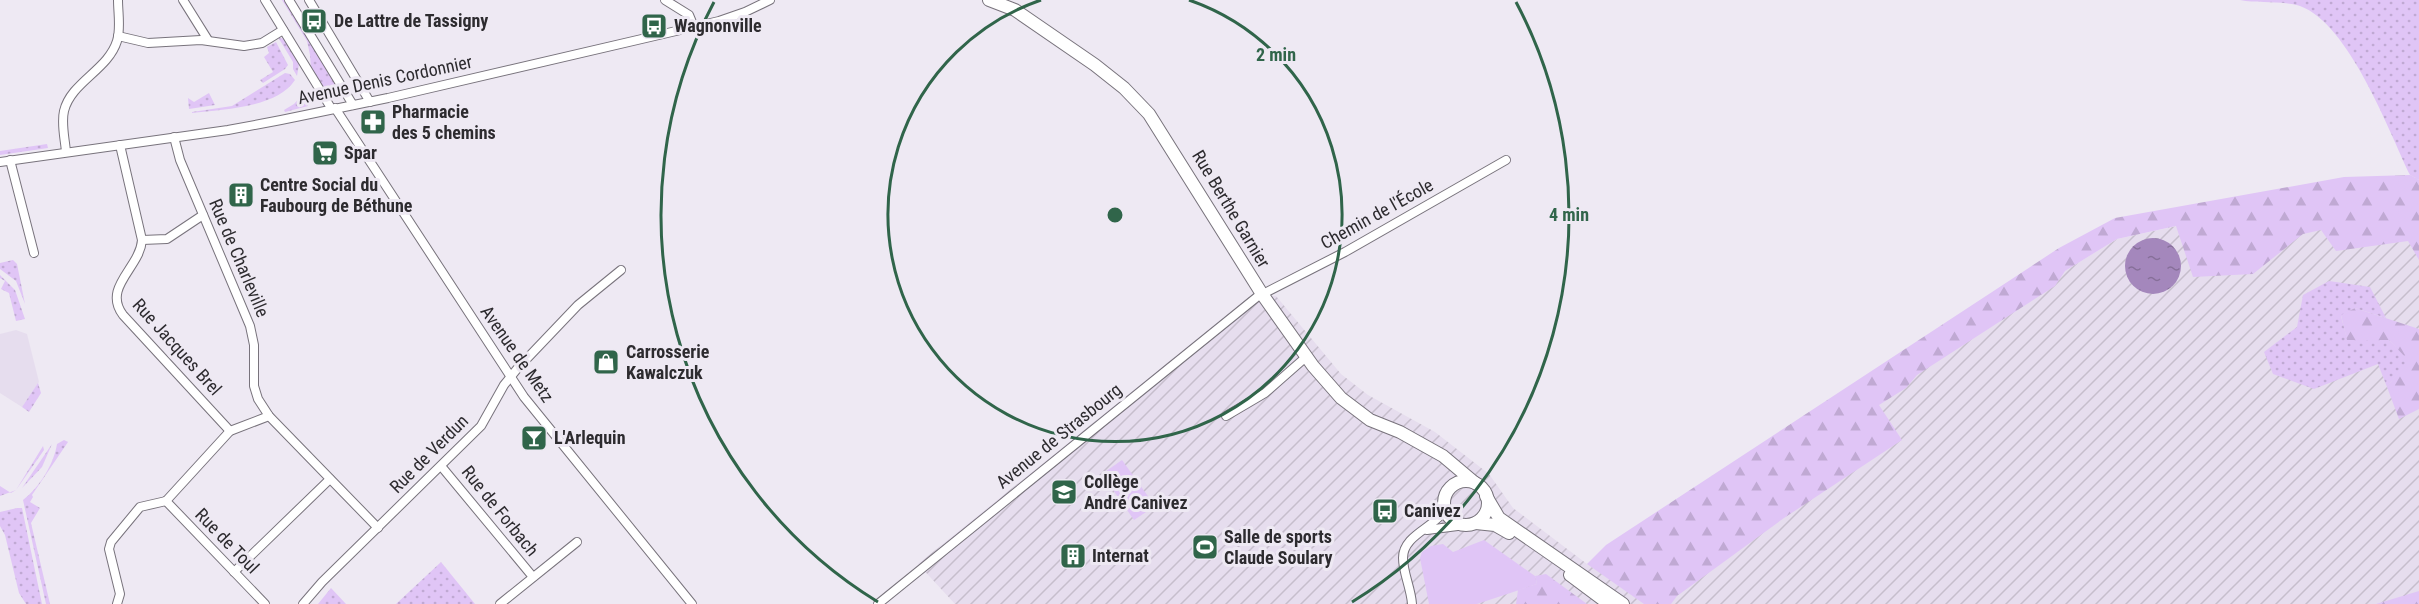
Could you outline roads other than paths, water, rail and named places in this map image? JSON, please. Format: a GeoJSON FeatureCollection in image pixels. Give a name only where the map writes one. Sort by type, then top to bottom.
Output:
{"type":"FeatureCollection","features":[{"type":"Feature","properties":{"kind":"main road","name":"Rue Berthe Garnier"},"geometry":{"type":"LineString","coordinates":[[994,1],[1021,14],[1095,65],[1143,107],[1164,135],[1262,294],[1306,357],[1341,398],[1358,413],[1448,459],[1475,483]]}},
{"type":"Feature","properties":{"kind":"main road","name":"Rue Berthe Garnier"},"geometry":{"type":"LineString","coordinates":[[1429,448],[1448,468],[1450,487]]}},
{"type":"Feature","properties":{"kind":"main road"},"geometry":{"type":"LineString","coordinates":[[1609,604],[1556,564],[1504,530],[1494,525],[1452,521],[1444,510],[1444,497],[1450,487],[1462,481],[1475,483],[1486,496],[1499,519],[1623,604]]}},
{"type":"Feature","properties":{"kind":"main road"},"geometry":{"type":"LineString","coordinates":[[1470,524],[1486,511],[1486,496]]}},
{"type":"Feature","properties":{"kind":"street"},"geometry":{"type":"LineString","coordinates":[[66,152],[63,118],[68,100],[115,47],[118,36],[118,0]]}},
{"type":"Feature","properties":{"kind":"street"},"geometry":{"type":"LineString","coordinates":[[183,0],[208,40]]}},
{"type":"Feature","properties":{"kind":"street","name":"Avenue de Metz"},"geometry":{"type":"LineString","coordinates":[[265,0],[333,108],[510,377],[692,604]]}},
{"type":"Feature","properties":{"kind":"street"},"geometry":{"type":"LineString","coordinates":[[309,0],[370,102]]}},
{"type":"Feature","properties":{"kind":"street"},"geometry":{"type":"LineString","coordinates":[[665,0],[686,12],[694,27]]}},
{"type":"Feature","properties":{"kind":"street","name":"Avenue Denis Cordonnier"},"geometry":{"type":"LineString","coordinates":[[0,162],[228,130],[370,102],[694,27],[737,16],[770,0]]}},
{"type":"Feature","properties":{"kind":"street"},"geometry":{"type":"LineString","coordinates":[[294,2],[353,105]]}},
{"type":"Feature","properties":{"kind":"street"},"geometry":{"type":"LineString","coordinates":[[118,36],[148,43],[208,40],[237,46],[262,43],[283,30]]}},
{"type":"Feature","properties":{"kind":"street","name":"Rue de Charleville"},"geometry":{"type":"LineString","coordinates":[[174,137],[180,160],[250,326],[254,345],[254,386],[258,399],[269,416],[378,528]]}},
{"type":"Feature","properties":{"kind":"street"},"geometry":{"type":"LineString","coordinates":[[120,145],[142,240],[167,239],[203,215]]}},
{"type":"Feature","properties":{"kind":"street"},"geometry":{"type":"LineString","coordinates":[[10,160],[34,254]]}},
{"type":"Feature","properties":{"kind":"street","name":"Chemin de l'École"},"geometry":{"type":"LineString","coordinates":[[1262,294],[1346,252],[1506,160]]}},
{"type":"Feature","properties":{"kind":"street","name":"Rue Jacques Brel"},"geometry":{"type":"LineString","coordinates":[[142,240],[141,249],[116,293],[119,310],[230,430]]}},
{"type":"Feature","properties":{"kind":"street","name":"Rue de Verdun"},"geometry":{"type":"LineString","coordinates":[[303,604],[312,592],[484,423],[510,377],[578,305],[621,270]]}},
{"type":"Feature","properties":{"kind":"street","name":"Avenue de Strasbourg"},"geometry":{"type":"LineString","coordinates":[[884,602],[1262,294]]}},
{"type":"Feature","properties":{"kind":"street"},"geometry":{"type":"LineString","coordinates":[[1226,416],[1265,393],[1306,357]]}},
{"type":"Feature","properties":{"kind":"street"},"geometry":{"type":"LineString","coordinates":[[117,604],[120,594],[109,549],[111,542],[140,507],[166,501],[230,430],[269,416]]}},
{"type":"Feature","properties":{"kind":"street","name":"Rue de Forbach"},"geometry":{"type":"LineString","coordinates":[[441,466],[533,577]]}},
{"type":"Feature","properties":{"kind":"street"},"geometry":{"type":"LineString","coordinates":[[234,572],[330,479]]}},
{"type":"Feature","properties":{"kind":"street","name":"Rue de Toul"},"geometry":{"type":"LineString","coordinates":[[166,501],[265,604]]}},
{"type":"Feature","properties":{"kind":"street"},"geometry":{"type":"LineString","coordinates":[[1412,604],[1403,561],[1404,553],[1410,540],[1437,520],[1444,510]]}},
{"type":"Feature","properties":{"kind":"street"},"geometry":{"type":"LineString","coordinates":[[1424,531],[1470,524]]}},
{"type":"Feature","properties":{"kind":"street"},"geometry":{"type":"LineString","coordinates":[[500,604],[577,542]]}},
{"type":"Feature","properties":{"kind":"water"},"geometry":{"type":"Polygon","coordinates":[[[2153,238],[2164,240],[2173,246],[2179,255],[2181,266],[2179,277],[2173,286],[2164,292],[2153,294],[2142,292],[2133,286],[2127,277],[2125,266],[2127,255],[2133,246],[2142,240],[2153,238]]]}},
{"type":"Feature","properties":{"kind":"place","name":"De Lattre de Tassigny"},"geometry":{"type":"Point","coordinates":[314,21]}},
{"type":"Feature","properties":{"kind":"place","name":"Wagnonville"},"geometry":{"type":"Point","coordinates":[654,26]}},
{"type":"Feature","properties":{"kind":"place","name":"Pharmacie des 5 chemins"},"geometry":{"type":"Point","coordinates":[373,122]}},
{"type":"Feature","properties":{"kind":"place","name":"Spar"},"geometry":{"type":"Point","coordinates":[325,153]}},
{"type":"Feature","properties":{"kind":"place","name":"Centre Social du Faubourg de Béthune"},"geometry":{"type":"Point","coordinates":[241,195]}},
{"type":"Feature","properties":{"kind":"place","name":"Carrosserie Kawalczuk"},"geometry":{"type":"Point","coordinates":[606,362]}},
{"type":"Feature","properties":{"kind":"place","name":"L'Arlequin"},"geometry":{"type":"Point","coordinates":[534,438]}},
{"type":"Feature","properties":{"kind":"place","name":"Collège André Canivez"},"geometry":{"type":"Point","coordinates":[1064,492]}},
{"type":"Feature","properties":{"kind":"place","name":"Canivez"},"geometry":{"type":"Point","coordinates":[1385,511]}},
{"type":"Feature","properties":{"kind":"place","name":"Salle de sports Claude Soulary"},"geometry":{"type":"Point","coordinates":[1205,547]}},
{"type":"Feature","properties":{"kind":"place","name":"Internat"},"geometry":{"type":"Point","coordinates":[1073,556]}}]}
